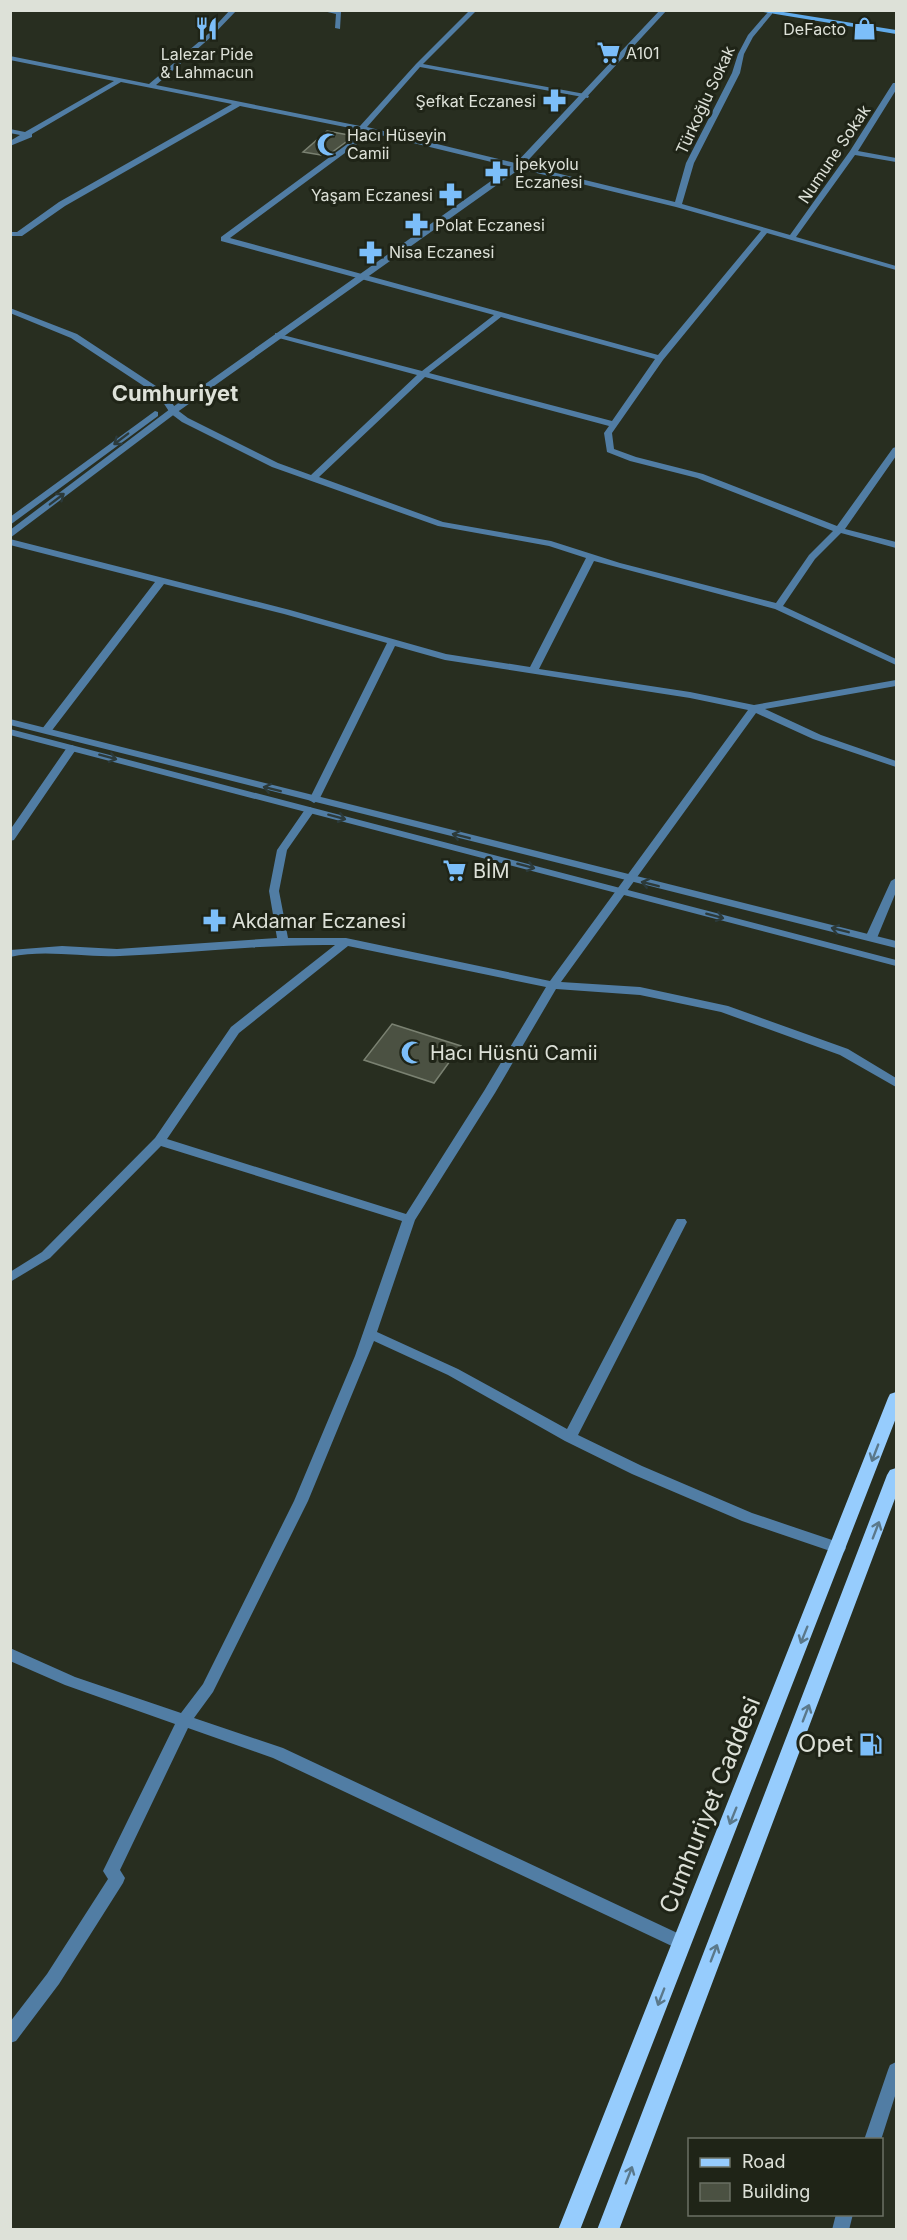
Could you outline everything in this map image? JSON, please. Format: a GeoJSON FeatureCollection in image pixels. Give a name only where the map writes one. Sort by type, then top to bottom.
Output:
{"type":"FeatureCollection","features":[{"type":"Feature","properties":{"kind":"main road"},"geometry":{"type":"LineString","coordinates":[[755,10],[897,32]]}},
{"type":"Feature","properties":{"kind":"main road"},"geometry":{"type":"LineString","coordinates":[[790,10],[897,27]]}},
{"type":"Feature","properties":{"kind":"main road","name":"Cumhuriyet Caddesi"},"geometry":{"type":"LineString","coordinates":[[570,2229],[897,1398]]}},
{"type":"Feature","properties":{"kind":"main road"},"geometry":{"type":"LineString","coordinates":[[608,2229],[897,1476]]}},
{"type":"Feature","properties":{"kind":"street"},"geometry":{"type":"LineString","coordinates":[[150,86],[209,36],[234,10]]}},
{"type":"Feature","properties":{"kind":"street"},"geometry":{"type":"LineString","coordinates":[[322,10],[339,13],[338,28]]}},
{"type":"Feature","properties":{"kind":"street"},"geometry":{"type":"LineString","coordinates":[[361,129],[418,65],[474,10]]}},
{"type":"Feature","properties":{"kind":"street"},"geometry":{"type":"LineString","coordinates":[[581,95],[657,10]]}},
{"type":"Feature","properties":{"kind":"street"},"geometry":{"type":"LineString","coordinates":[[10,522],[514,164],[664,10]]}},
{"type":"Feature","properties":{"kind":"street","name":"Türkoğlu Sokak"},"geometry":{"type":"LineString","coordinates":[[678,205],[690,163],[736,73],[741,54],[750,36],[770,13]]}},
{"type":"Feature","properties":{"kind":"street"},"geometry":{"type":"LineString","coordinates":[[10,58],[371,130],[678,205],[894,267],[897,257]]}},
{"type":"Feature","properties":{"kind":"street"},"geometry":{"type":"LineString","coordinates":[[418,65],[581,95]]}},
{"type":"Feature","properties":{"kind":"street"},"geometry":{"type":"LineString","coordinates":[[10,144],[120,80]]}},
{"type":"Feature","properties":{"kind":"street","name":"Numune Sokak"},"geometry":{"type":"LineString","coordinates":[[792,237],[853,152],[897,85]]}},
{"type":"Feature","properties":{"kind":"street"},"geometry":{"type":"LineString","coordinates":[[10,234],[19,234],[62,204],[238,104]]}},
{"type":"Feature","properties":{"kind":"street"},"geometry":{"type":"LineString","coordinates":[[371,130],[224,239],[660,358]]}},
{"type":"Feature","properties":{"kind":"street"},"geometry":{"type":"LineString","coordinates":[[10,131],[29,135]]}},
{"type":"Feature","properties":{"kind":"street"},"geometry":{"type":"LineString","coordinates":[[853,152],[897,160]]}},
{"type":"Feature","properties":{"kind":"street"},"geometry":{"type":"LineString","coordinates":[[765,231],[660,358],[613,424],[608,433],[610,450],[633,459],[700,476],[839,530],[897,544]]}},
{"type":"Feature","properties":{"kind":"street"},"geometry":{"type":"LineString","coordinates":[[10,535],[171,407],[278,335],[355,276]]}},
{"type":"Feature","properties":{"kind":"street"},"geometry":{"type":"LineString","coordinates":[[10,310],[74,336],[162,394],[171,407],[185,420],[275,465],[441,524],[551,544],[591,557],[778,607],[897,662]]}},
{"type":"Feature","properties":{"kind":"street"},"geometry":{"type":"LineString","coordinates":[[314,477],[423,374],[499,315]]}},
{"type":"Feature","properties":{"kind":"street"},"geometry":{"type":"LineString","coordinates":[[278,335],[613,424]]}},
{"type":"Feature","properties":{"kind":"street"},"geometry":{"type":"LineString","coordinates":[[778,607],[812,557],[839,530],[897,450]]}},
{"type":"Feature","properties":{"kind":"street"},"geometry":{"type":"LineString","coordinates":[[10,542],[160,582],[287,612],[445,657],[690,694],[754,708],[818,737],[897,764]]}},
{"type":"Feature","properties":{"kind":"street"},"geometry":{"type":"LineString","coordinates":[[533,671],[591,557]]}},
{"type":"Feature","properties":{"kind":"street"},"geometry":{"type":"LineString","coordinates":[[46,732],[160,582]]}},
{"type":"Feature","properties":{"kind":"street"},"geometry":{"type":"LineString","coordinates":[[283,940],[274,891],[282,850],[312,805],[392,643]]}},
{"type":"Feature","properties":{"kind":"street"},"geometry":{"type":"LineString","coordinates":[[10,2036],[53,1980],[117,1878],[111,1871],[184,1720],[208,1688],[301,1501],[370,1334],[409,1219],[489,1093],[553,985],[754,708],[897,683]]}},
{"type":"Feature","properties":{"kind":"street"},"geometry":{"type":"LineString","coordinates":[[10,722],[621,891],[897,963]]}},
{"type":"Feature","properties":{"kind":"street"},"geometry":{"type":"LineString","coordinates":[[10,732],[629,878],[897,945]]}},
{"type":"Feature","properties":{"kind":"street"},"geometry":{"type":"LineString","coordinates":[[10,838],[72,748]]}},
{"type":"Feature","properties":{"kind":"street"},"geometry":{"type":"LineString","coordinates":[[871,938],[897,881]]}},
{"type":"Feature","properties":{"kind":"street"},"geometry":{"type":"LineString","coordinates":[[13,951],[62,950],[117,953],[283,940],[346,942],[553,985],[640,991],[724,1009],[844,1052],[897,1083]]}},
{"type":"Feature","properties":{"kind":"street"},"geometry":{"type":"LineString","coordinates":[[10,1278],[46,1255],[159,1141],[235,1030],[346,942]]}},
{"type":"Feature","properties":{"kind":"street"},"geometry":{"type":"LineString","coordinates":[[159,1141],[409,1219]]}},
{"type":"Feature","properties":{"kind":"street"},"geometry":{"type":"LineString","coordinates":[[570,1437],[681,1222]]}},
{"type":"Feature","properties":{"kind":"street"},"geometry":{"type":"LineString","coordinates":[[370,1334],[453,1372],[570,1437],[637,1470],[747,1517],[838,1548]]}},
{"type":"Feature","properties":{"kind":"street"},"geometry":{"type":"LineString","coordinates":[[10,1654],[70,1681],[278,1753],[682,1943]]}},
{"type":"Feature","properties":{"kind":"street"},"geometry":{"type":"LineString","coordinates":[[872,2138],[897,2070]]}},
{"type":"Feature","properties":{"kind":"building","name":"Hacı Hüseyin Camii"},"geometry":{"type":"Polygon","coordinates":[[[327,131],[354,136],[327,156],[303,152],[327,131]]]}},
{"type":"Feature","properties":{"kind":"building","name":"Hacı Hüsnü Camii"},"geometry":{"type":"Polygon","coordinates":[[[392,1024],[461,1046],[434,1083],[364,1060],[392,1024]]]}},
{"type":"Feature","properties":{"kind":"place","name":"Lalezar Pide & Lahmacun"},"geometry":{"type":"Point","coordinates":[207,29]}},
{"type":"Feature","properties":{"kind":"place","name":"DeFacto"},"geometry":{"type":"Point","coordinates":[864,29]}},
{"type":"Feature","properties":{"kind":"place","name":"A101"},"geometry":{"type":"Point","coordinates":[608,53]}},
{"type":"Feature","properties":{"kind":"place","name":"Şefkat Eczanesi"},"geometry":{"type":"Point","coordinates":[554,101]}},
{"type":"Feature","properties":{"kind":"place","name":"Hacı Hüseyin Camii"},"geometry":{"type":"Point","coordinates":[329,144]}},
{"type":"Feature","properties":{"kind":"place","name":"İpekyolu Eczanesi"},"geometry":{"type":"Point","coordinates":[497,173]}},
{"type":"Feature","properties":{"kind":"place","name":"Yaşam Eczanesi"},"geometry":{"type":"Point","coordinates":[451,195]}},
{"type":"Feature","properties":{"kind":"place","name":"Polat Eczanesi"},"geometry":{"type":"Point","coordinates":[417,225]}},
{"type":"Feature","properties":{"kind":"place","name":"Nisa Eczanesi"},"geometry":{"type":"Point","coordinates":[371,252]}},
{"type":"Feature","properties":{"kind":"place","name":"BİM"},"geometry":{"type":"Point","coordinates":[455,871]}},
{"type":"Feature","properties":{"kind":"place","name":"Akdamar Eczanesi"},"geometry":{"type":"Point","coordinates":[214,921]}},
{"type":"Feature","properties":{"kind":"place","name":"Hacı Hüsnü Camii"},"geometry":{"type":"Point","coordinates":[412,1053]}},
{"type":"Feature","properties":{"kind":"place","name":"Opet"},"geometry":{"type":"Point","coordinates":[871,1744]}},
{"type":"Feature","properties":{"kind":"district","name":"Cumhuriyet"},"geometry":{"type":"Point","coordinates":[175,393]}}]}
